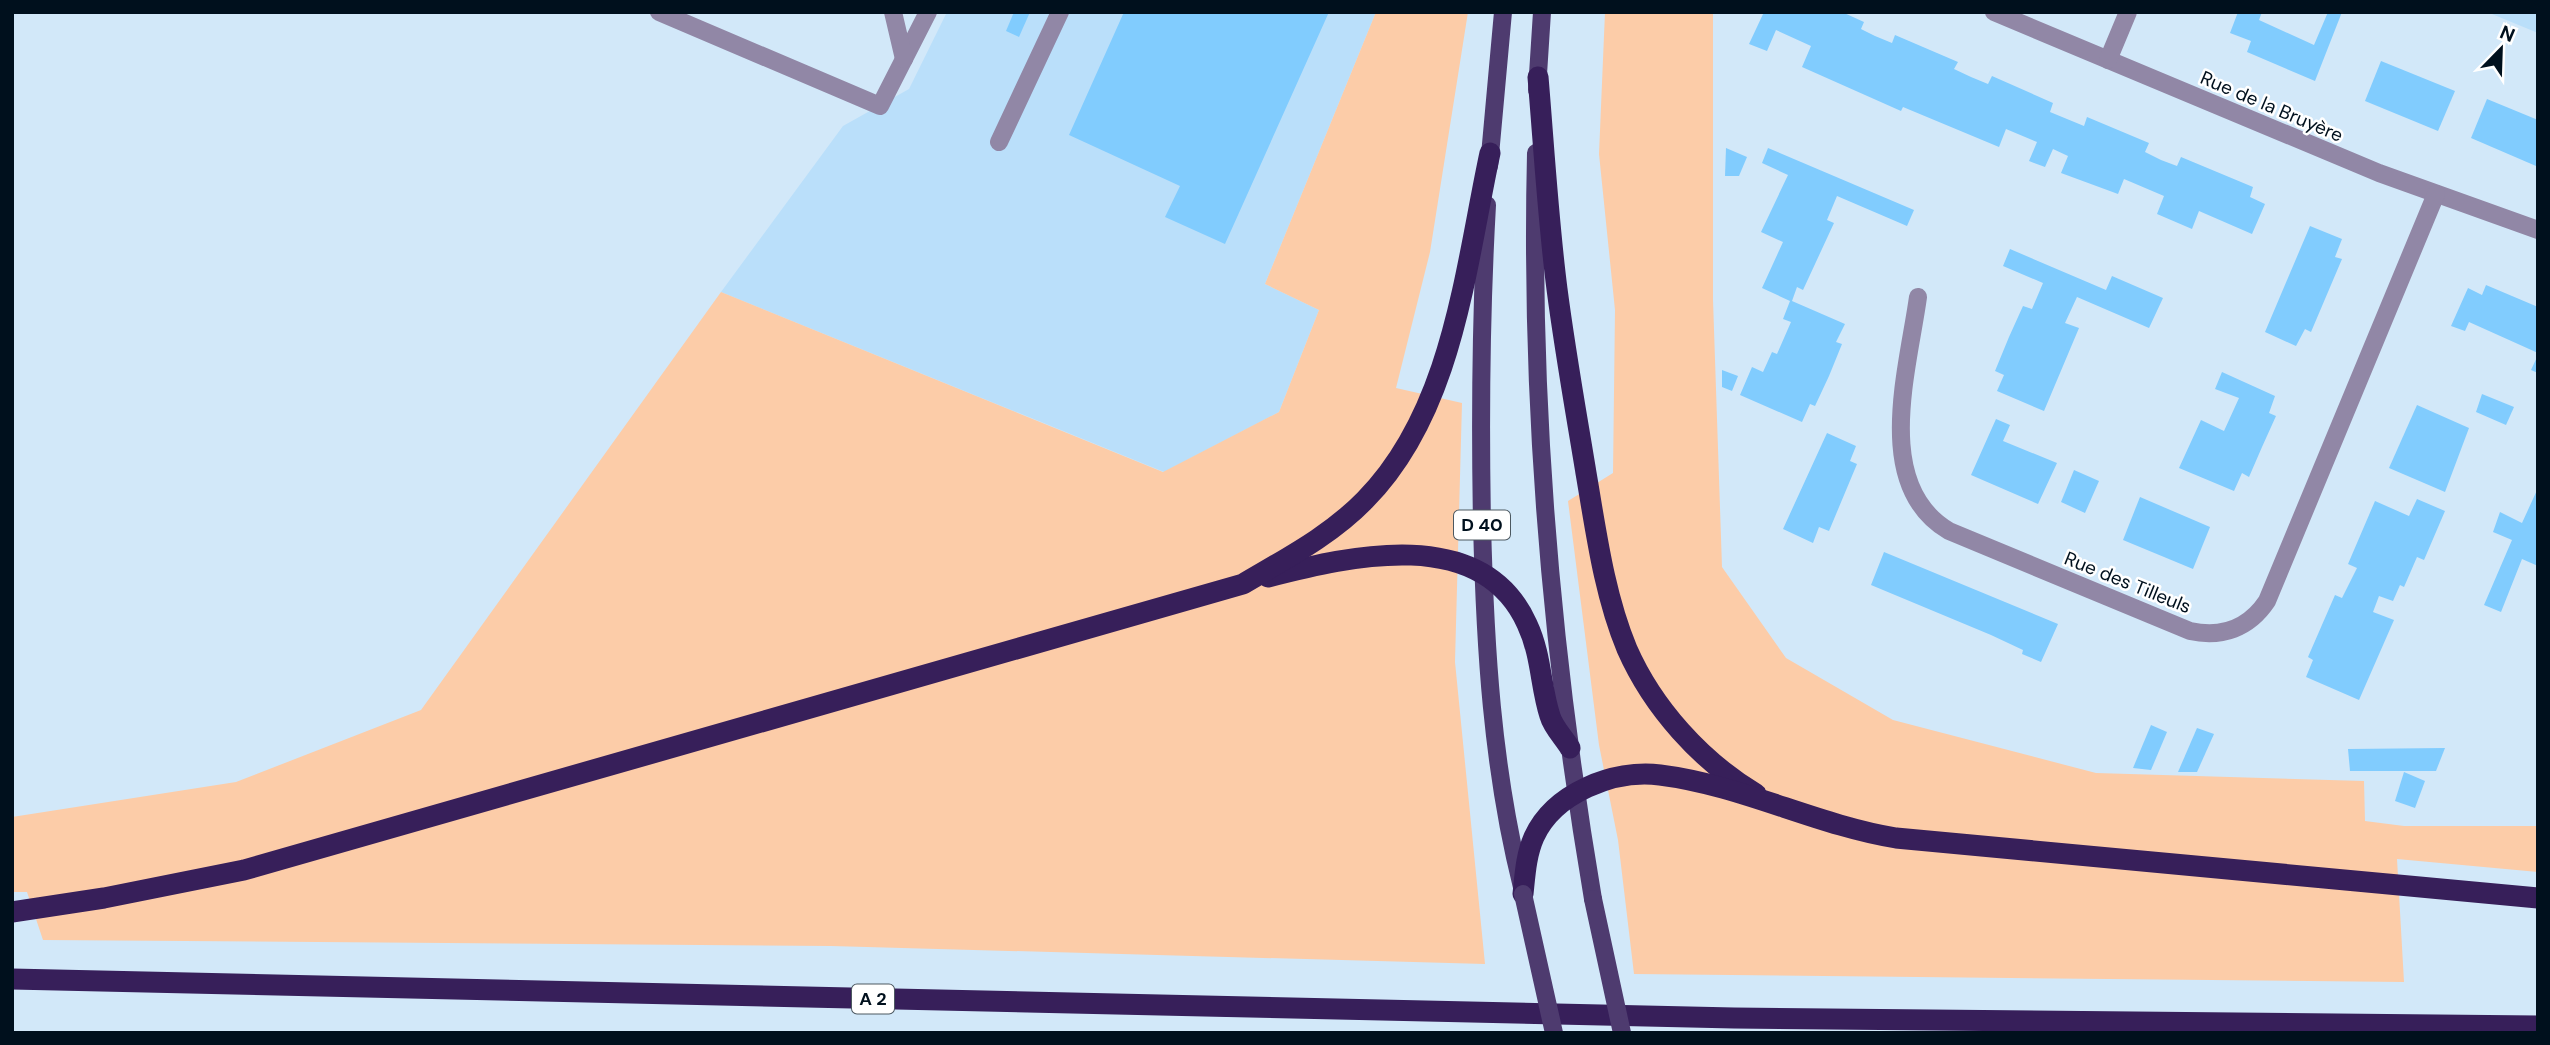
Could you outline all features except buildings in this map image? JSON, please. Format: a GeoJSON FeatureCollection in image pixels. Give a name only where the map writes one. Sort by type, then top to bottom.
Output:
{"type":"FeatureCollection","features":[{"type":"Feature","properties":{"kind":"highway"},"geometry":{"type":"LineString","coordinates":[[1538,77],[1556,286],[1568,369],[1595,521],[1617,619],[1638,670],[1689,740],[1729,776],[1777,805]]}},
{"type":"Feature","properties":{"kind":"highway"},"geometry":{"type":"LineString","coordinates":[[1243,584],[1326,534],[1367,499],[1414,431],[1448,341],[1490,153]]}},
{"type":"Feature","properties":{"kind":"highway"},"geometry":{"type":"LineString","coordinates":[[12,912],[104,898],[244,870],[1243,584],[1347,558],[1389,554],[1439,558],[1483,574],[1500,585],[1527,622],[1542,663],[1550,718],[1570,748]]}},
{"type":"Feature","properties":{"kind":"highway"},"geometry":{"type":"LineString","coordinates":[[1523,894],[1528,854],[1534,836],[1545,820],[1576,793],[1616,779],[1658,774],[1777,805],[1846,828],[1896,838],[2538,898]]}},
{"type":"Feature","properties":{"kind":"highway","name":"A 2"},"geometry":{"type":"LineString","coordinates":[[12,979],[1734,1018],[2538,1026]]}},
{"type":"Feature","properties":{"kind":"main road","name":"D 40"},"geometry":{"type":"LineString","coordinates":[[1503,12],[1490,153],[1480,396],[1483,574],[1499,779],[1554,1033]]}},
{"type":"Feature","properties":{"kind":"main road"},"geometry":{"type":"LineString","coordinates":[[1542,12],[1535,208],[1538,395],[1545,511],[1576,793],[1593,899],[1622,1033]]}},
{"type":"Feature","properties":{"kind":"street"},"geometry":{"type":"LineString","coordinates":[[659,12],[880,106],[928,12]]}},
{"type":"Feature","properties":{"kind":"street"},"geometry":{"type":"LineString","coordinates":[[893,12],[904,59]]}},
{"type":"Feature","properties":{"kind":"street"},"geometry":{"type":"LineString","coordinates":[[999,142],[1060,12]]}},
{"type":"Feature","properties":{"kind":"street","name":"Rue de la Bruyère"},"geometry":{"type":"LineString","coordinates":[[1994,12],[2436,194],[2538,230]]}},
{"type":"Feature","properties":{"kind":"street"},"geometry":{"type":"LineString","coordinates":[[2108,60],[2128,12]]}},
{"type":"Feature","properties":{"kind":"street","name":"Rue des Tilleuls"},"geometry":{"type":"LineString","coordinates":[[1918,297],[1901,424],[1901,446],[1907,481],[1922,510],[1933,522],[1975,542],[2190,631],[2220,633],[2247,622],[2258,614],[2267,601],[2436,194]]}},
{"type":"Feature","properties":{"kind":"shaded area"},"geometry":{"type":"Polygon","coordinates":[[[947,12],[1376,12],[1265,284],[1319,310],[1279,412],[1164,472],[721,292],[843,126],[909,89],[947,12]]]}},
{"type":"Feature","properties":{"kind":"shaded area"},"geometry":{"type":"Polygon","coordinates":[[[1376,12],[1468,12],[1430,252],[1396,388],[1462,403],[1455,662],[1485,964],[831,946],[43,940],[27,892],[12,892],[12,817],[236,782],[421,710],[721,292],[1163,472],[1279,412],[1319,310],[1265,284],[1376,12]]]}},
{"type":"Feature","properties":{"kind":"shaded area"},"geometry":{"type":"Polygon","coordinates":[[[1605,12],[1713,12],[1713,300],[1722,567],[1786,658],[1893,720],[2096,773],[2364,781],[2365,821],[2404,826],[2538,826],[2538,872],[2397,859],[2404,982],[1634,974],[1618,840],[1599,745],[1568,501],[1613,473],[1615,310],[1599,154],[1605,12]]]}},
{"type":"Feature","properties":{"kind":"shaded area"},"geometry":{"type":"Polygon","coordinates":[[[2487,12],[2538,12],[2538,33],[2487,12]]]}}]}
